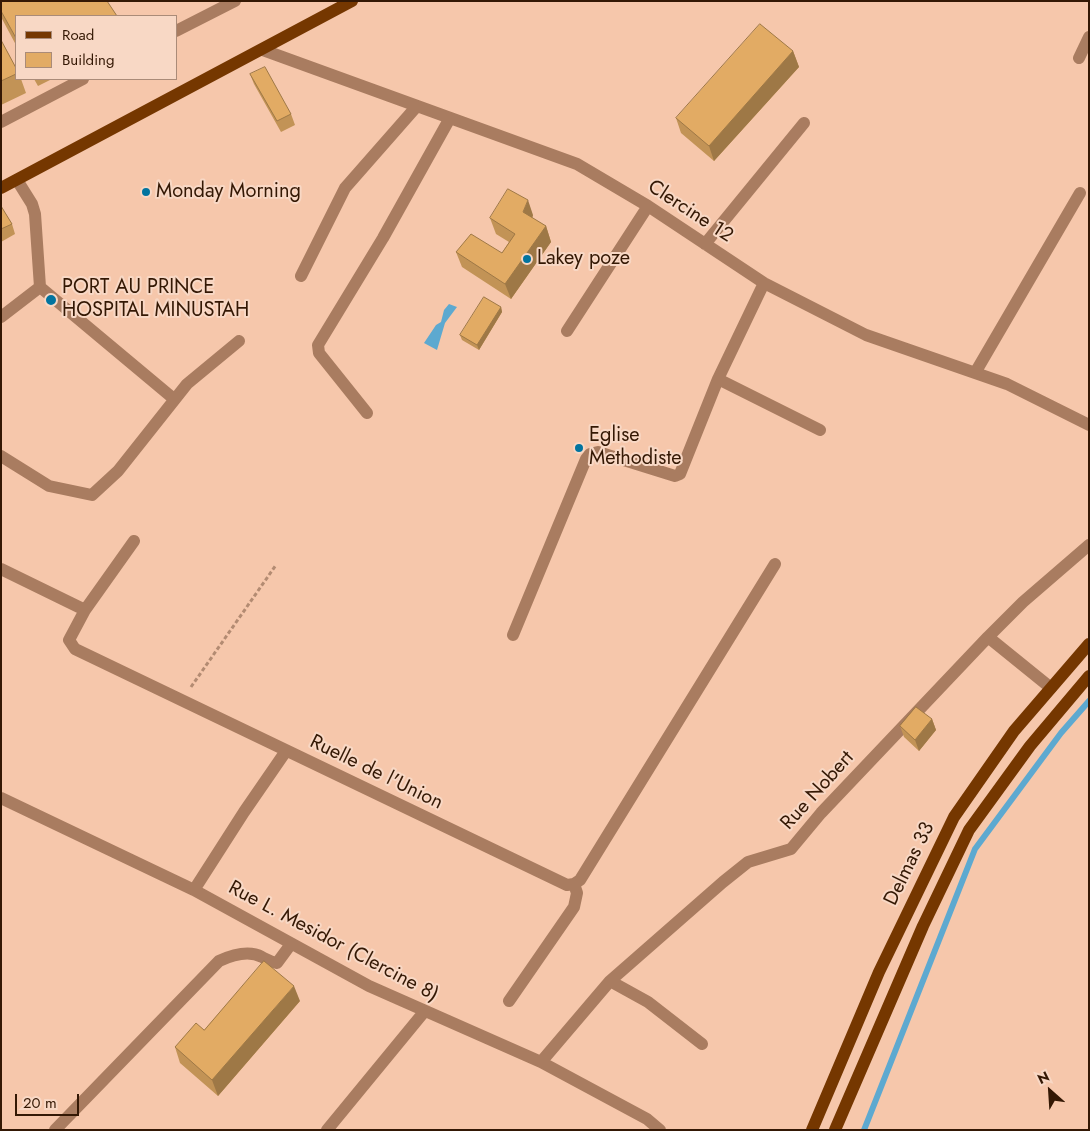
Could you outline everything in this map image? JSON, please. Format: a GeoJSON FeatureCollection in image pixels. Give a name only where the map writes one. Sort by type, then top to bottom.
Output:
{"type":"FeatureCollection","features":[{"type":"Feature","properties":{"kind":"main road"},"geometry":{"type":"LineString","coordinates":[[1,188],[352,1]]}},
{"type":"Feature","properties":{"kind":"main road","name":"Delmas 33"},"geometry":{"type":"LineString","coordinates":[[812,1130],[878,972],[954,817],[1014,732],[1089,644]]}},
{"type":"Feature","properties":{"kind":"main road","name":"Delmas 33"},"geometry":{"type":"LineString","coordinates":[[835,1130],[923,926],[969,830],[1030,746],[1089,676]]}},
{"type":"Feature","properties":{"kind":"street"},"geometry":{"type":"LineString","coordinates":[[178,30],[232,2]]}},
{"type":"Feature","properties":{"kind":"street"},"geometry":{"type":"LineString","coordinates":[[1079,58],[1089,37]]}},
{"type":"Feature","properties":{"kind":"street","name":"Clercine 12"},"geometry":{"type":"LineString","coordinates":[[263,50],[577,164],[648,206],[764,283],[866,336],[1007,384],[1089,425]]}},
{"type":"Feature","properties":{"kind":"street"},"geometry":{"type":"LineString","coordinates":[[1,122],[81,80]]}},
{"type":"Feature","properties":{"kind":"street"},"geometry":{"type":"LineString","coordinates":[[301,276],[345,188],[418,106]]}},
{"type":"Feature","properties":{"kind":"street"},"geometry":{"type":"LineString","coordinates":[[367,413],[319,353],[318,345],[384,238],[450,118]]}},
{"type":"Feature","properties":{"kind":"street"},"geometry":{"type":"LineString","coordinates":[[705,244],[804,122]]}},
{"type":"Feature","properties":{"kind":"street"},"geometry":{"type":"LineString","coordinates":[[17,180],[32,204],[35,214],[40,287],[174,399]]}},
{"type":"Feature","properties":{"kind":"street"},"geometry":{"type":"LineString","coordinates":[[975,373],[1080,193]]}},
{"type":"Feature","properties":{"kind":"street"},"geometry":{"type":"LineString","coordinates":[[566,331],[648,206]]}},
{"type":"Feature","properties":{"kind":"street"},"geometry":{"type":"LineString","coordinates":[[513,634],[590,454],[598,452],[675,476],[680,474],[718,379],[764,283]]}},
{"type":"Feature","properties":{"kind":"street"},"geometry":{"type":"LineString","coordinates":[[1,317],[40,287]]}},
{"type":"Feature","properties":{"kind":"street"},"geometry":{"type":"LineString","coordinates":[[1,456],[49,486],[92,495],[118,471],[187,384],[239,341]]}},
{"type":"Feature","properties":{"kind":"street"},"geometry":{"type":"LineString","coordinates":[[718,379],[820,430]]}},
{"type":"Feature","properties":{"kind":"street"},"geometry":{"type":"LineString","coordinates":[[134,541],[85,610],[69,640],[74,649],[286,750]]}},
{"type":"Feature","properties":{"kind":"street","name":"Rue Nobert"},"geometry":{"type":"LineString","coordinates":[[541,1062],[610,981],[748,862],[791,850],[821,813],[988,637],[1023,602],[1089,545]]}},
{"type":"Feature","properties":{"kind":"street"},"geometry":{"type":"LineString","coordinates":[[509,1002],[574,907],[577,893],[574,884],[580,880],[775,564]]}},
{"type":"Feature","properties":{"kind":"street"},"geometry":{"type":"LineString","coordinates":[[1,569],[85,610]]}},
{"type":"Feature","properties":{"kind":"street"},"geometry":{"type":"LineString","coordinates":[[988,637],[1051,688]]}},
{"type":"Feature","properties":{"kind":"street","name":"Ruelle de l'Union"},"geometry":{"type":"LineString","coordinates":[[194,890],[286,750],[567,885],[574,884]]}},
{"type":"Feature","properties":{"kind":"street","name":"Rue L. Mesidor (Clercine 8)"},"geometry":{"type":"LineString","coordinates":[[1,798],[194,890],[370,986],[424,1012],[541,1062],[644,1124],[660,1130]]}},
{"type":"Feature","properties":{"kind":"street"},"geometry":{"type":"LineString","coordinates":[[55,1130],[219,961],[233,954],[260,956],[270,962],[277,963],[291,944]]}},
{"type":"Feature","properties":{"kind":"street"},"geometry":{"type":"LineString","coordinates":[[610,981],[648,1002],[702,1044]]}},
{"type":"Feature","properties":{"kind":"street"},"geometry":{"type":"LineString","coordinates":[[327,1130],[424,1012]]}},
{"type":"Feature","properties":{"kind":"path"},"geometry":{"type":"LineString","coordinates":[[182,700],[276,565]]}},
{"type":"Feature","properties":{"kind":"water"},"geometry":{"type":"Polygon","coordinates":[[[449,304],[457,307],[445,323],[437,350],[424,343],[436,325],[441,322],[444,310],[449,304]]]}},
{"type":"Feature","properties":{"kind":"building"},"geometry":{"type":"Polygon","coordinates":[[[1,1],[107,1],[116,15],[15,15],[15,36],[1,11],[1,1]]]}},
{"type":"Feature","properties":{"kind":"building"},"geometry":{"type":"Polygon","coordinates":[[[760,24],[793,51],[709,146],[676,118],[760,24]]]}},
{"type":"Feature","properties":{"kind":"building"},"geometry":{"type":"Polygon","coordinates":[[[1,40],[15,66],[15,74],[1,81],[1,40]]]}},
{"type":"Feature","properties":{"kind":"building"},"geometry":{"type":"Polygon","coordinates":[[[265,67],[291,114],[277,121],[250,74],[265,67]]]}},
{"type":"Feature","properties":{"kind":"building"},"geometry":{"type":"Polygon","coordinates":[[[508,189],[528,200],[523,212],[546,226],[505,284],[456,252],[471,234],[502,253],[515,234],[490,218],[508,189]]]}},
{"type":"Feature","properties":{"kind":"building"},"geometry":{"type":"Polygon","coordinates":[[[1,206],[12,224],[1,229],[1,206]]]}},
{"type":"Feature","properties":{"kind":"building"},"geometry":{"type":"Polygon","coordinates":[[[484,297],[501,307],[477,345],[460,335],[484,297]]]}},
{"type":"Feature","properties":{"kind":"building"},"geometry":{"type":"Polygon","coordinates":[[[916,707],[932,719],[915,740],[900,726],[916,707]]]}},
{"type":"Feature","properties":{"kind":"building"},"geometry":{"type":"Polygon","coordinates":[[[264,961],[294,986],[212,1080],[175,1047],[196,1023],[204,1030],[264,961]]]}},
{"type":"Feature","properties":{"kind":"waterway"},"geometry":{"type":"LineString","coordinates":[[864,1130],[975,849],[1061,733],[1089,701]]}},
{"type":"Feature","properties":{"kind":"place","name":"Monday Morning"},"geometry":{"type":"Point","coordinates":[146,192]}},
{"type":"Feature","properties":{"kind":"place","name":"Lakey poze"},"geometry":{"type":"Point","coordinates":[527,259]}},
{"type":"Feature","properties":{"kind":"place","name":"PORT AU PRINCE HOSPITAL MINUSTAH"},"geometry":{"type":"Point","coordinates":[51,300]}},
{"type":"Feature","properties":{"kind":"place","name":"Eglise Methodiste"},"geometry":{"type":"Point","coordinates":[579,448]}}]}
